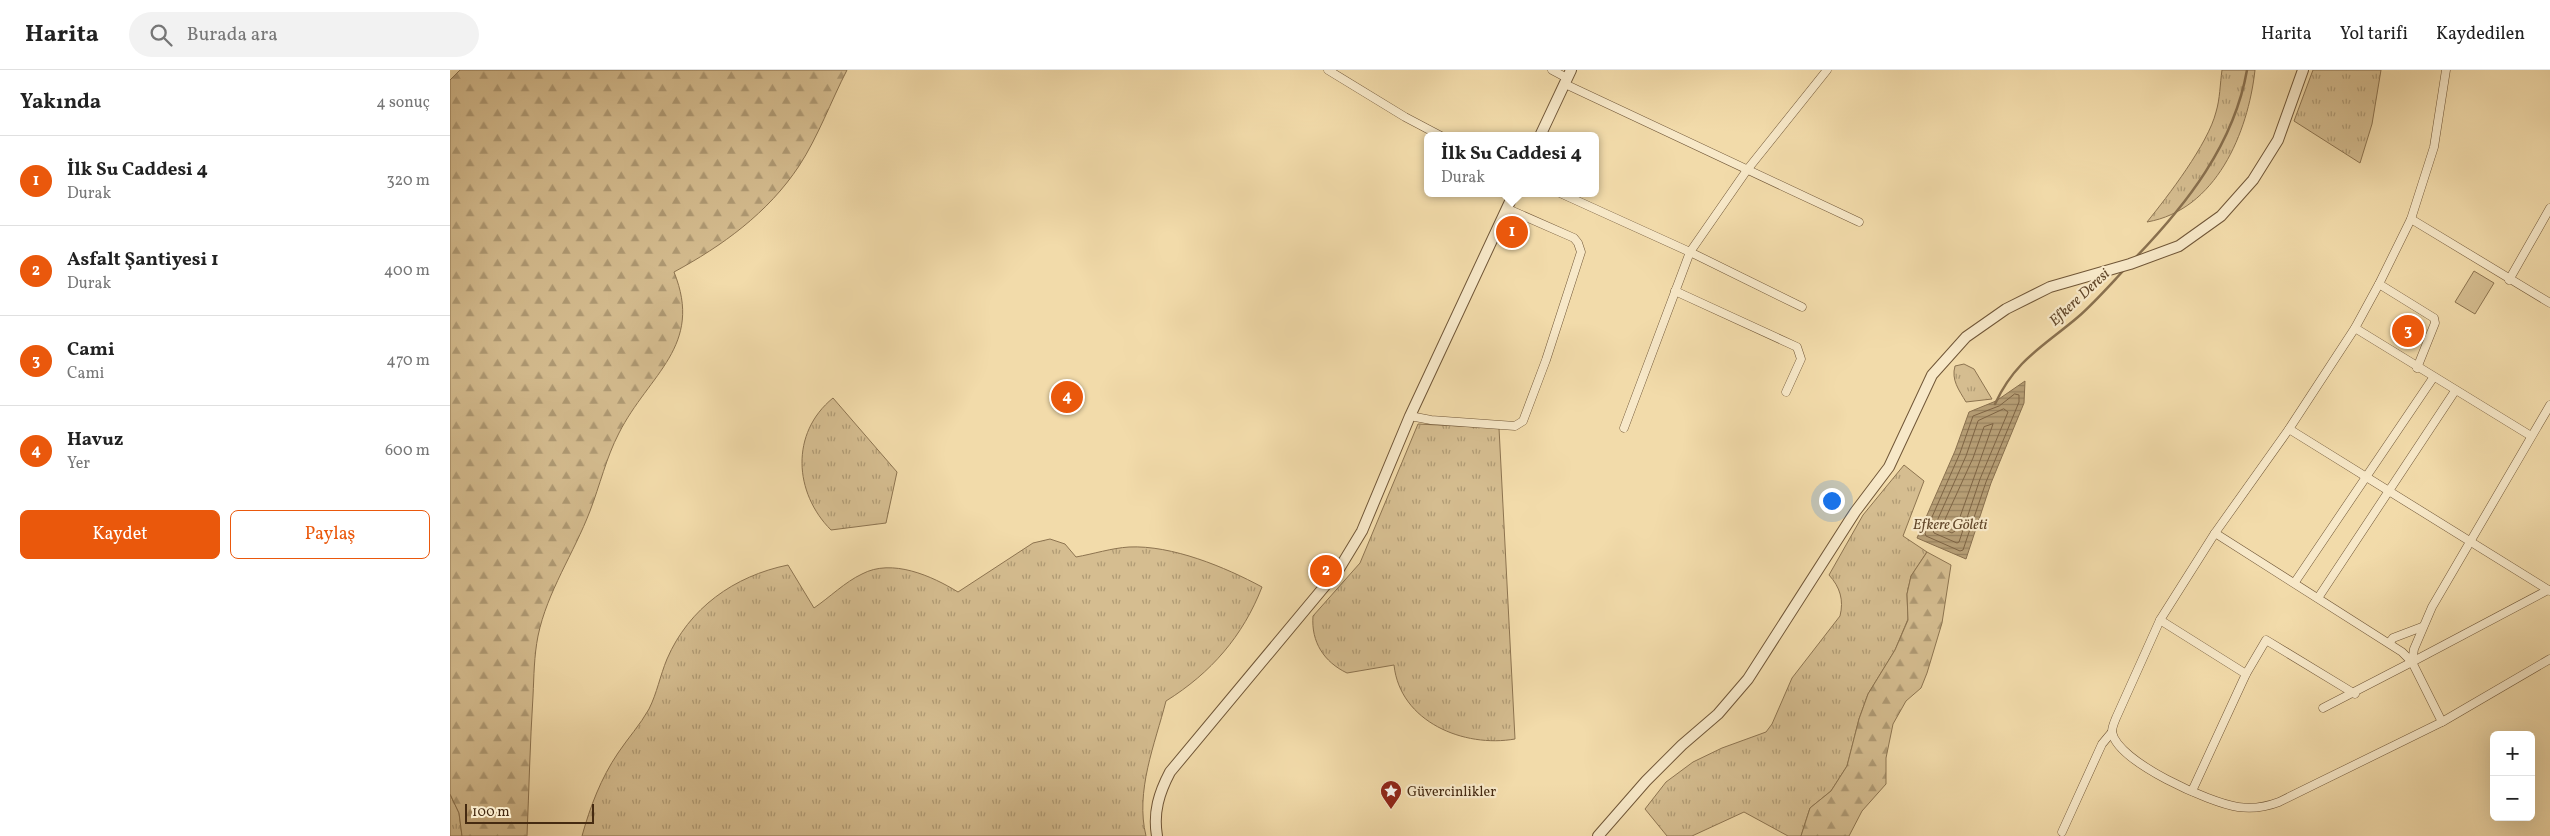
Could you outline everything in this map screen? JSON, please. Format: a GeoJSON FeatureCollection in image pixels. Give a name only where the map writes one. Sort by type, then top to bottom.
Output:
{"type":"FeatureCollection","features":[{"type":"Feature","properties":{"kind":"street"},"geometry":{"type":"LineString","coordinates":[[1328,70],[1340,74],[1405,117],[1433,132]]}},
{"type":"Feature","properties":{"kind":"street"},"geometry":{"type":"LineString","coordinates":[[1552,70],[1747,170],[1859,222]]}},
{"type":"Feature","properties":{"kind":"street"},"geometry":{"type":"LineString","coordinates":[[1624,428],[1690,252],[1747,170],[1827,70]]}},
{"type":"Feature","properties":{"kind":"street"},"geometry":{"type":"LineString","coordinates":[[1600,835],[1682,745],[1718,714],[1748,679],[1855,512],[1889,467],[1932,375],[1966,337],[2006,309],[2050,287],[2130,264],[2178,246],[2221,216],[2253,180],[2278,140],[2303,70]]}},
{"type":"Feature","properties":{"kind":"street"},"geometry":{"type":"LineString","coordinates":[[2062,832],[2102,744],[2112,732],[2116,718],[2160,620],[2214,533],[2289,429],[2355,328],[2412,219],[2434,147],[2446,70]]}},
{"type":"Feature","properties":{"kind":"street"},"geometry":{"type":"LineString","coordinates":[[1542,132],[1568,78]]}},
{"type":"Feature","properties":{"kind":"street"},"geometry":{"type":"LineString","coordinates":[[1157,836],[1155,817],[1159,794],[1170,772],[1339,569],[1373,507],[1410,416],[1512,197]]}},
{"type":"Feature","properties":{"kind":"street"},"geometry":{"type":"LineString","coordinates":[[1569,197],[1690,252],[1802,307]]}},
{"type":"Feature","properties":{"kind":"street"},"geometry":{"type":"LineString","coordinates":[[2510,280],[2550,208]]}},
{"type":"Feature","properties":{"kind":"street"},"geometry":{"type":"LineString","coordinates":[[1410,416],[1431,420],[1515,426],[1523,420],[1546,360],[1581,252],[1580,246],[1574,238],[1508,209]]}},
{"type":"Feature","properties":{"kind":"street"},"geometry":{"type":"LineString","coordinates":[[2412,219],[2550,303]]}},
{"type":"Feature","properties":{"kind":"street"},"geometry":{"type":"LineString","coordinates":[[2379,284],[2434,318],[2435,323],[2417,368]]}},
{"type":"Feature","properties":{"kind":"street"},"geometry":{"type":"LineString","coordinates":[[1674,291],[1796,347],[1801,359],[1786,392]]}},
{"type":"Feature","properties":{"kind":"street"},"geometry":{"type":"LineString","coordinates":[[2355,328],[2433,378],[2531,436]]}},
{"type":"Feature","properties":{"kind":"street"},"geometry":{"type":"LineString","coordinates":[[2294,582],[2433,378]]}},
{"type":"Feature","properties":{"kind":"street"},"geometry":{"type":"LineString","coordinates":[[2318,598],[2455,391]]}},
{"type":"Feature","properties":{"kind":"street"},"geometry":{"type":"LineString","coordinates":[[2412,662],[2414,649],[2422,627],[2550,405]]}},
{"type":"Feature","properties":{"kind":"street"},"geometry":{"type":"LineString","coordinates":[[2289,429],[2549,590]]}},
{"type":"Feature","properties":{"kind":"street"},"geometry":{"type":"LineString","coordinates":[[2214,533],[2390,642],[2412,662],[2442,722]]}},
{"type":"Feature","properties":{"kind":"street"},"geometry":{"type":"LineString","coordinates":[[2323,708],[2355,694],[2549,590]]}},
{"type":"Feature","properties":{"kind":"street"},"geometry":{"type":"LineString","coordinates":[[2160,620],[2246,674]]}},
{"type":"Feature","properties":{"kind":"street"},"geometry":{"type":"LineString","coordinates":[[2390,642],[2393,638],[2422,627]]}},
{"type":"Feature","properties":{"kind":"street"},"geometry":{"type":"LineString","coordinates":[[2192,791],[2246,674],[2266,640],[2355,694]]}},
{"type":"Feature","properties":{"kind":"street"},"geometry":{"type":"LineString","coordinates":[[2112,732],[2114,738],[2137,760],[2162,778],[2234,807],[2250,808],[2270,805],[2442,722],[2550,659]]}},
{"type":"Feature","properties":{"kind":"green space"},"geometry":{"type":"Polygon","coordinates":[[[460,70],[847,70],[812,143],[787,183],[743,227],[709,251],[674,272],[681,298],[682,320],[678,340],[669,358],[631,412],[614,442],[590,511],[554,588],[542,620],[534,666],[527,836],[462,836],[459,813],[450,794],[450,80],[460,70]]]}},
{"type":"Feature","properties":{"kind":"green space"},"geometry":{"type":"Polygon","coordinates":[[[2222,70],[2255,70],[2245,119],[2236,143],[2210,185],[2192,202],[2171,215],[2147,222],[2186,169],[2212,125],[2219,97],[2222,70]]]}},
{"type":"Feature","properties":{"kind":"green space"},"geometry":{"type":"Polygon","coordinates":[[[2313,70],[2381,70],[2372,124],[2360,163],[2294,121],[2313,70]]]}},
{"type":"Feature","properties":{"kind":"green space"},"geometry":{"type":"Polygon","coordinates":[[[2474,271],[2494,283],[2475,314],[2455,302],[2474,271]]]}},
{"type":"Feature","properties":{"kind":"green space"},"geometry":{"type":"Polygon","coordinates":[[[1964,364],[1974,369],[1992,399],[1966,402],[1956,385],[1954,376],[1955,366],[1964,364]]]}},
{"type":"Feature","properties":{"kind":"green space"},"geometry":{"type":"Polygon","coordinates":[[[833,398],[897,472],[886,523],[831,530],[819,515],[810,499],[804,481],[802,463],[804,445],[809,428],[819,412],[833,398]]]}},
{"type":"Feature","properties":{"kind":"green space"},"geometry":{"type":"Polygon","coordinates":[[[1418,424],[1499,428],[1515,739],[1495,741],[1475,739],[1456,735],[1438,727],[1421,716],[1408,702],[1399,685],[1394,665],[1347,673],[1326,657],[1317,643],[1314,634],[1313,616],[1360,563],[1418,424]]]}},
{"type":"Feature","properties":{"kind":"green space"},"geometry":{"type":"Polygon","coordinates":[[[1904,465],[1924,481],[1903,536],[1927,552],[1911,576],[1907,594],[1908,619],[1895,650],[1868,694],[1859,719],[1847,766],[1831,791],[1810,808],[1801,836],[1788,836],[1744,812],[1692,836],[1667,836],[1645,809],[1666,782],[1693,762],[1722,748],[1766,732],[1772,724],[1792,678],[1840,616],[1842,605],[1840,594],[1836,584],[1829,575],[1863,515],[1904,465]]]}},
{"type":"Feature","properties":{"kind":"green space"},"geometry":{"type":"Polygon","coordinates":[[[1050,539],[1065,544],[1076,557],[1129,547],[1163,550],[1215,565],[1262,587],[1245,622],[1224,652],[1197,678],[1166,701],[1145,785],[1143,819],[1146,836],[582,836],[601,783],[618,753],[649,709],[667,659],[676,641],[701,610],[732,586],[749,577],[788,565],[814,608],[856,577],[874,570],[886,568],[899,568],[924,575],[958,592],[1033,543],[1050,539]]]}},
{"type":"Feature","properties":{"kind":"green space"},"geometry":{"type":"Polygon","coordinates":[[[1927,552],[1951,565],[1942,623],[1921,688],[1906,701],[1893,724],[1886,758],[1886,784],[1862,811],[1849,836],[1801,836],[1810,808],[1831,791],[1847,766],[1859,719],[1868,694],[1895,650],[1908,620],[1907,594],[1911,576],[1927,552]]]}},
{"type":"Feature","properties":{"kind":"green space"},"geometry":{"type":"Polygon","coordinates":[[[450,794],[459,813],[462,836],[450,836],[450,794]]]}},
{"type":"Feature","properties":{"kind":"water","name":"Efkere Göleti"},"geometry":{"type":"Polygon","coordinates":[[[2025,381],[2024,403],[1991,483],[1966,559],[1917,538],[1955,451],[1969,412],[1996,401],[2025,381]]]}},
{"type":"Feature","properties":{"kind":"waterway","name":"Efkere Deresi"},"geometry":{"type":"LineString","coordinates":[[2136,257],[2190,194],[2220,148],[2241,97],[2247,70]]}},
{"type":"Feature","properties":{"kind":"waterway","name":"Efkere Deresi"},"geometry":{"type":"LineString","coordinates":[[1995,404],[2003,389],[2021,365],[2084,312],[2124,270]]}},
{"type":"Feature","properties":{"kind":"place","name":"İlk Su Caddesi 4"},"geometry":{"type":"Point","coordinates":[1512,232]}},
{"type":"Feature","properties":{"kind":"place","name":"Cami"},"geometry":{"type":"Point","coordinates":[2408,331]}},
{"type":"Feature","properties":{"kind":"place","name":"Havuz"},"geometry":{"type":"Point","coordinates":[1067,397]}},
{"type":"Feature","properties":{"kind":"place","name":"Asfalt Şantiyesi 1"},"geometry":{"type":"Point","coordinates":[1326,571]}},
{"type":"Feature","properties":{"kind":"place","name":"Güvercinlikler"},"geometry":{"type":"Point","coordinates":[1391,810]}}]}
